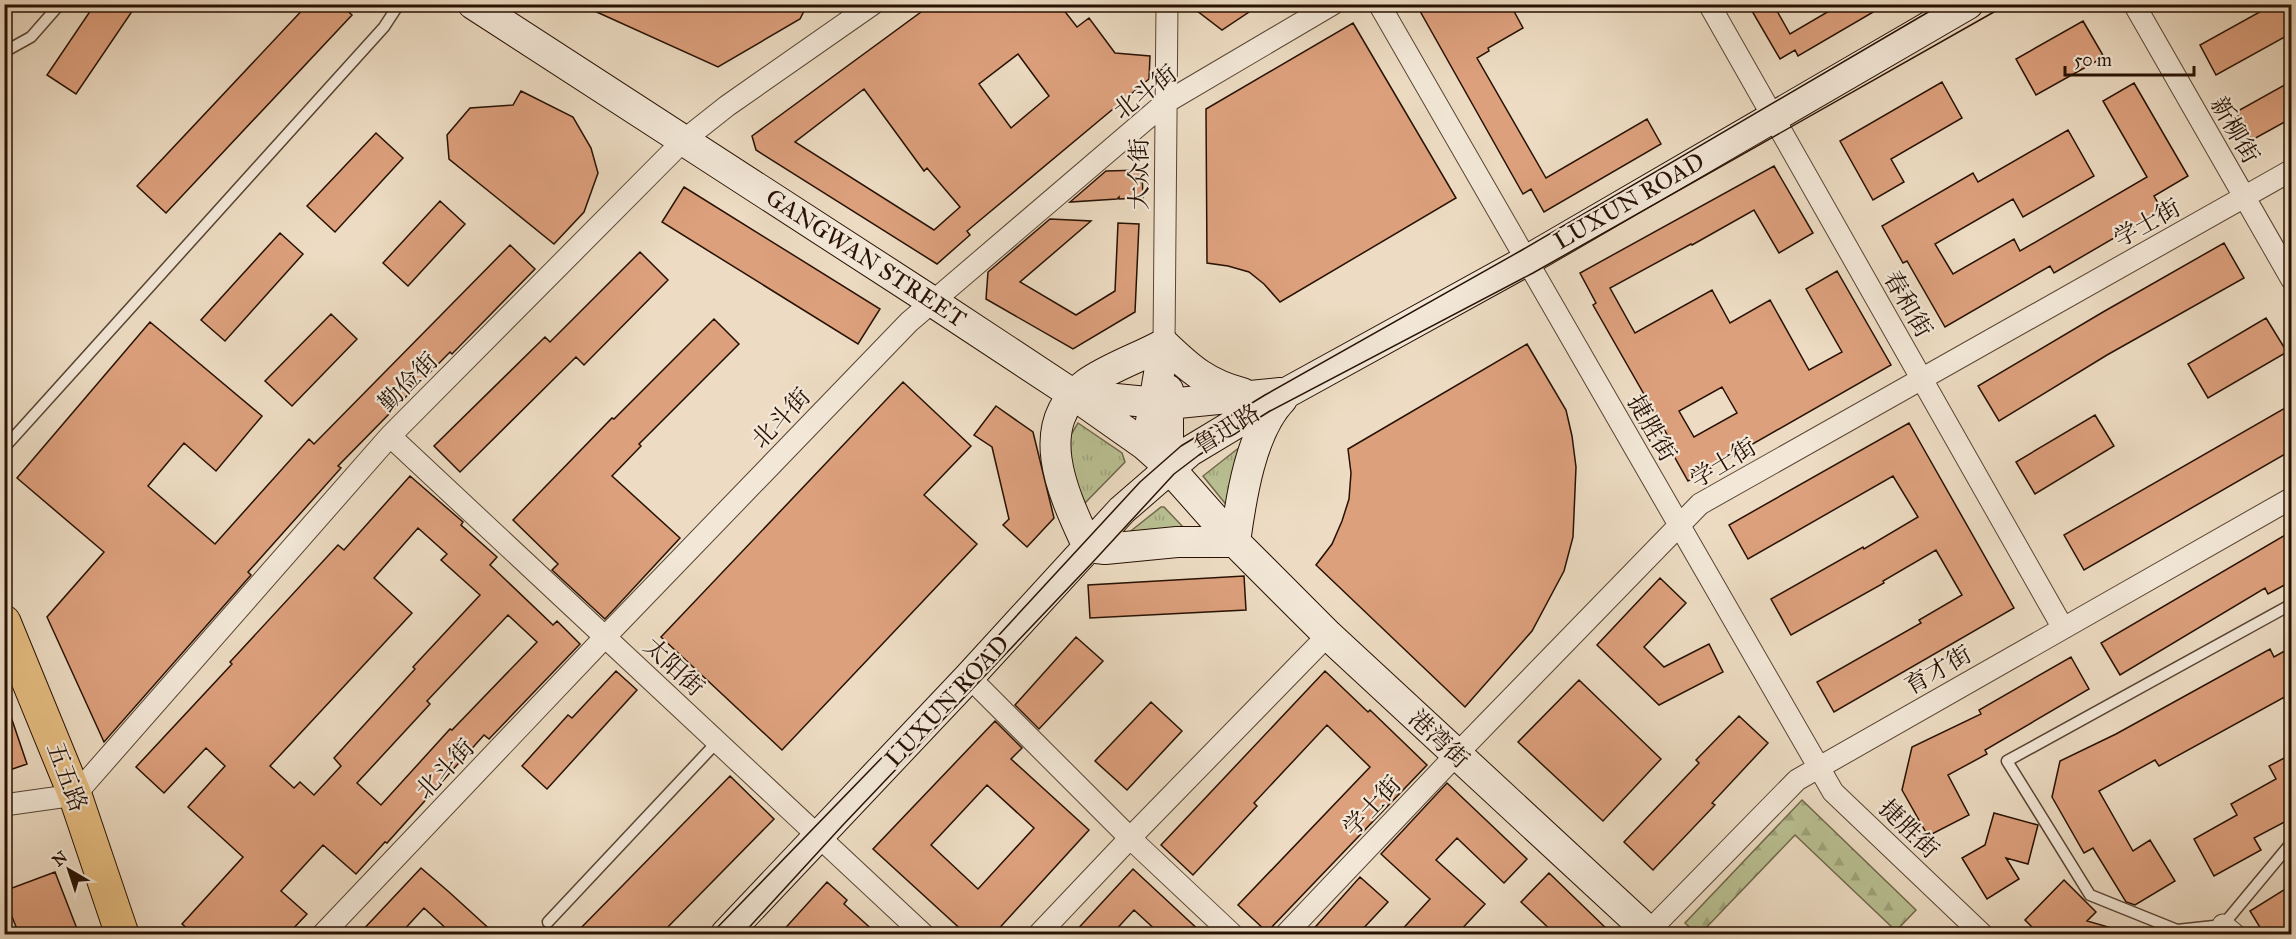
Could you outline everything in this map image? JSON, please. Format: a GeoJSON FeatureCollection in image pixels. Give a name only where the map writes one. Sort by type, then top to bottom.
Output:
{"type":"FeatureCollection","features":[{"type":"Feature","properties":{"kind":"main road","name":"GANGWAN STREET"},"geometry":{"type":"LineString","coordinates":[[473,4],[933,302],[1145,445],[1235,542]]}},
{"type":"Feature","properties":{"kind":"main road","name":"LUXUN ROAD"},"geometry":{"type":"LineString","coordinates":[[1288,392],[1526,261],[1968,4]]}},
{"type":"Feature","properties":{"kind":"main road"},"geometry":{"type":"LineString","coordinates":[[1164,344],[1101,375],[1074,395],[1062,412],[1056,429],[1058,469],[1066,498],[1088,548],[1105,549],[1177,542],[1235,542],[1239,515],[1259,435],[1270,411],[1288,392]]}},
{"type":"Feature","properties":{"kind":"main road"},"geometry":{"type":"LineString","coordinates":[[1164,344],[1195,372],[1210,382],[1251,396]]}},
{"type":"Feature","properties":{"kind":"main road"},"geometry":{"type":"LineString","coordinates":[[1164,344],[1162,403],[1168,468]]}},
{"type":"Feature","properties":{"kind":"main road"},"geometry":{"type":"LineString","coordinates":[[1074,395],[1162,403],[1288,392]]}},
{"type":"Feature","properties":{"kind":"main road","name":"鲁迅路"},"geometry":{"type":"LineString","coordinates":[[1168,468],[1190,451],[1288,392]]}},
{"type":"Feature","properties":{"kind":"main road"},"geometry":{"type":"LineString","coordinates":[[1122,510],[1162,403]]}},
{"type":"Feature","properties":{"kind":"main road","name":"LUXUN ROAD"},"geometry":{"type":"LineString","coordinates":[[726,934],[819,838],[1122,510],[1168,468]]}},
{"type":"Feature","properties":{"kind":"main road","name":"港湾街"},"geometry":{"type":"LineString","coordinates":[[1235,542],[1328,635],[1647,933]]}},
{"type":"Feature","properties":{"kind":"main road","name":"五五路"},"geometry":{"type":"LineString","coordinates":[[4,622],[18,667],[75,795],[123,934]]}},
{"type":"Feature","properties":{"kind":"street","name":"勤俭街"},"geometry":{"type":"LineString","coordinates":[[75,795],[390,435],[684,140],[727,106],[873,4]]}},
{"type":"Feature","properties":{"kind":"street","name":"大众街"},"geometry":{"type":"LineString","coordinates":[[1164,344],[1167,4]]}},
{"type":"Feature","properties":{"kind":"street","name":"北斗街"},"geometry":{"type":"LineString","coordinates":[[323,934],[909,322],[1165,103],[1333,4]]}},
{"type":"Feature","properties":{"kind":"street","name":"捷胜街"},"geometry":{"type":"LineString","coordinates":[[1379,4],[1833,792],[1982,934]]}},
{"type":"Feature","properties":{"kind":"street","name":"春和街"},"geometry":{"type":"LineString","coordinates":[[1709,4],[2063,628]]}},
{"type":"Feature","properties":{"kind":"street","name":"新柳街"},"geometry":{"type":"LineString","coordinates":[[2134,4],[2292,280]]}},
{"type":"Feature","properties":{"kind":"street","name":"学士街"},"geometry":{"type":"LineString","coordinates":[[1286,934],[1456,754],[1700,504],[2292,170]]}},
{"type":"Feature","properties":{"kind":"street","name":"太阳街"},"geometry":{"type":"LineString","coordinates":[[390,435],[923,934]]}},
{"type":"Feature","properties":{"kind":"street","name":"育才街"},"geometry":{"type":"LineString","coordinates":[[1647,933],[1797,780],[2292,498]]}},
{"type":"Feature","properties":{"kind":"street"},"geometry":{"type":"LineString","coordinates":[[1039,934],[1328,635]]}},
{"type":"Feature","properties":{"kind":"street"},"geometry":{"type":"LineString","coordinates":[[969,677],[1130,838],[1232,934]]}},
{"type":"Feature","properties":{"kind":"street"},"geometry":{"type":"LineString","coordinates":[[4,805],[75,795]]}},
{"type":"Feature","properties":{"kind":"lane"},"geometry":{"type":"LineString","coordinates":[[4,52],[31,38],[60,4]]}},
{"type":"Feature","properties":{"kind":"lane"},"geometry":{"type":"LineString","coordinates":[[4,448],[384,27],[399,4]]}},
{"type":"Feature","properties":{"kind":"lane"},"geometry":{"type":"LineString","coordinates":[[2292,604],[2007,761],[2090,895],[2177,930],[2229,930],[2292,842]]}},
{"type":"Feature","properties":{"kind":"lane"},"geometry":{"type":"LineString","coordinates":[[548,922],[717,742]]}},
{"type":"Feature","properties":{"kind":"green space"},"geometry":{"type":"Polygon","coordinates":[[[1078,423],[1122,453],[1125,462],[1081,507],[1076,500],[1069,438],[1078,423]]]}},
{"type":"Feature","properties":{"kind":"green space"},"geometry":{"type":"Polygon","coordinates":[[[1250,439],[1228,507],[1203,476],[1250,439]]]}},
{"type":"Feature","properties":{"kind":"green space"},"geometry":{"type":"Polygon","coordinates":[[[1164,507],[1186,530],[1127,534],[1164,507]]]}},
{"type":"Feature","properties":{"kind":"green space"},"geometry":{"type":"Polygon","coordinates":[[[1802,800],[1916,910],[1896,931],[1795,835],[1700,934],[1697,934],[1685,923],[1802,800]]]}},
{"type":"Feature","properties":{"kind":"building"},"geometry":{"type":"Polygon","coordinates":[[[95,4],[124,4],[133,10],[76,94],[47,75],[95,4]]]}},
{"type":"Feature","properties":{"kind":"building"},"geometry":{"type":"Polygon","coordinates":[[[308,4],[340,4],[352,15],[166,213],[137,186],[308,4]]]}},
{"type":"Feature","properties":{"kind":"building"},"geometry":{"type":"Polygon","coordinates":[[[579,4],[799,4],[804,11],[800,19],[718,67],[579,4]]]}},
{"type":"Feature","properties":{"kind":"building"},"geometry":{"type":"Polygon","coordinates":[[[932,4],[1059,4],[1077,27],[1089,18],[1115,53],[1150,56],[1149,79],[967,231],[970,235],[937,264],[756,150],[752,136],[932,4]],[[1018,54],[979,84],[1011,128],[1049,96],[1018,54]],[[864,89],[795,142],[934,230],[960,207],[927,168],[924,171],[864,89]]]}},
{"type":"Feature","properties":{"kind":"building"},"geometry":{"type":"Polygon","coordinates":[[[1188,4],[1261,4],[1222,30],[1188,4]]]}},
{"type":"Feature","properties":{"kind":"building"},"geometry":{"type":"Polygon","coordinates":[[[1416,4],[1510,4],[1523,28],[1488,48],[1489,51],[1477,58],[1546,178],[1647,119],[1661,144],[1544,212],[1531,189],[1523,194],[1416,4]]]}},
{"type":"Feature","properties":{"kind":"building"},"geometry":{"type":"Polygon","coordinates":[[[1764,4],[1773,4],[1790,34],[1841,4],[1887,4],[1798,56],[1795,50],[1780,59],[1752,11],[1764,4]]]}},
{"type":"Feature","properties":{"kind":"building"},"geometry":{"type":"Polygon","coordinates":[[[2274,4],[2292,4],[2292,33],[2216,75],[2200,45],[2274,4]]]}},
{"type":"Feature","properties":{"kind":"building"},"geometry":{"type":"Polygon","coordinates":[[[2083,21],[2104,57],[2036,95],[2016,59],[2083,21]]]}},
{"type":"Feature","properties":{"kind":"building"},"geometry":{"type":"Polygon","coordinates":[[[1353,23],[1456,198],[1280,302],[1264,284],[1249,272],[1207,263],[1206,109],[1353,23]]]}},
{"type":"Feature","properties":{"kind":"building"},"geometry":{"type":"Polygon","coordinates":[[[2292,81],[2292,118],[2252,140],[2236,112],[2292,81]]]}},
{"type":"Feature","properties":{"kind":"building"},"geometry":{"type":"Polygon","coordinates":[[[1942,82],[1962,118],[1891,159],[1904,182],[1873,200],[1840,141],[1942,82]]]}},
{"type":"Feature","properties":{"kind":"building"},"geometry":{"type":"Polygon","coordinates":[[[2134,83],[2188,176],[2154,196],[2162,210],[2054,273],[2050,266],[1945,327],[1907,261],[1903,263],[1882,226],[1973,173],[1978,182],[2068,130],[2094,176],[2023,217],[2013,199],[1935,244],[1953,274],[2014,239],[2020,251],[2147,177],[2103,101],[2134,83]]]}},
{"type":"Feature","properties":{"kind":"building"},"geometry":{"type":"Polygon","coordinates":[[[521,91],[573,117],[591,148],[598,173],[584,212],[554,244],[449,159],[447,135],[470,108],[513,105],[521,91]]]}},
{"type":"Feature","properties":{"kind":"building"},"geometry":{"type":"Polygon","coordinates":[[[376,133],[403,158],[335,232],[307,206],[376,133]]]}},
{"type":"Feature","properties":{"kind":"building"},"geometry":{"type":"Polygon","coordinates":[[[1774,166],[1813,233],[1779,253],[1754,210],[1610,288],[1635,333],[1712,290],[1730,323],[1770,300],[1809,370],[1842,352],[1806,289],[1837,271],[1891,365],[1688,481],[1665,440],[1669,438],[1593,305],[1596,303],[1580,273],[1774,166]],[[1722,387],[1679,411],[1694,437],[1737,413],[1722,387]]]}},
{"type":"Feature","properties":{"kind":"building"},"geometry":{"type":"Polygon","coordinates":[[[1142,170],[1143,198],[1119,199],[1119,197],[1070,202],[1106,171],[1142,170]]]}},
{"type":"Feature","properties":{"kind":"building"},"geometry":{"type":"Polygon","coordinates":[[[684,187],[880,309],[858,344],[662,222],[684,187]]]}},
{"type":"Feature","properties":{"kind":"building"},"geometry":{"type":"Polygon","coordinates":[[[440,201],[465,224],[408,286],[383,263],[440,201]]]}},
{"type":"Feature","properties":{"kind":"building"},"geometry":{"type":"Polygon","coordinates":[[[1050,219],[1091,221],[1020,282],[1076,315],[1115,291],[1118,223],[1139,224],[1135,312],[1073,349],[986,299],[988,272],[1050,219]]]}},
{"type":"Feature","properties":{"kind":"building"},"geometry":{"type":"Polygon","coordinates":[[[280,233],[303,254],[225,341],[201,320],[280,233]]]}},
{"type":"Feature","properties":{"kind":"building"},"geometry":{"type":"Polygon","coordinates":[[[2224,243],[2244,278],[2107,355],[1999,421],[1978,386],[2224,243]]]}},
{"type":"Feature","properties":{"kind":"building"},"geometry":{"type":"Polygon","coordinates":[[[510,245],[535,269],[338,466],[341,468],[248,572],[251,575],[104,742],[47,617],[104,552],[17,478],[150,322],[262,416],[216,471],[184,443],[148,486],[215,544],[309,439],[314,444],[510,245]]]}},
{"type":"Feature","properties":{"kind":"building"},"geometry":{"type":"Polygon","coordinates":[[[640,252],[668,280],[584,365],[576,357],[460,472],[434,446],[545,337],[550,342],[640,252]]]}},
{"type":"Feature","properties":{"kind":"building"},"geometry":{"type":"Polygon","coordinates":[[[331,314],[357,339],[292,406],[265,381],[331,314]]]}},
{"type":"Feature","properties":{"kind":"building"},"geometry":{"type":"Polygon","coordinates":[[[2266,318],[2287,352],[2208,398],[2188,364],[2266,318]]]}},
{"type":"Feature","properties":{"kind":"building"},"geometry":{"type":"Polygon","coordinates":[[[714,319],[739,344],[639,444],[641,446],[612,476],[680,538],[605,619],[552,570],[558,564],[513,520],[612,418],[614,419],[714,319]]]}},
{"type":"Feature","properties":{"kind":"building"},"geometry":{"type":"Polygon","coordinates":[[[1527,344],[1566,410],[1576,467],[1573,537],[1564,571],[1532,631],[1465,707],[1316,565],[1332,544],[1349,499],[1351,473],[1348,449],[1527,344]]]}},
{"type":"Feature","properties":{"kind":"building"},"geometry":{"type":"Polygon","coordinates":[[[903,382],[971,446],[924,495],[977,544],[782,750],[661,637],[903,382]]]}},
{"type":"Feature","properties":{"kind":"building"},"geometry":{"type":"Polygon","coordinates":[[[2292,404],[2292,450],[2084,570],[2064,535],[2292,404]]]}},
{"type":"Feature","properties":{"kind":"building"},"geometry":{"type":"Polygon","coordinates":[[[996,406],[1033,432],[1054,518],[1027,547],[1003,525],[1009,519],[992,447],[974,435],[996,406]]]}},
{"type":"Feature","properties":{"kind":"building"},"geometry":{"type":"Polygon","coordinates":[[[2095,415],[2114,446],[2035,494],[2016,462],[2095,415]]]}},
{"type":"Feature","properties":{"kind":"building"},"geometry":{"type":"Polygon","coordinates":[[[1909,423],[2014,608],[1834,712],[1817,682],[1921,623],[1919,620],[1962,595],[1936,550],[1883,581],[1884,583],[1791,635],[1771,599],[1918,517],[1893,476],[1748,559],[1729,525],[1909,423]]]}},
{"type":"Feature","properties":{"kind":"building"},"geometry":{"type":"Polygon","coordinates":[[[410,476],[463,522],[461,525],[497,557],[490,565],[553,625],[557,621],[580,644],[489,739],[484,735],[387,843],[385,842],[356,874],[323,845],[281,891],[307,914],[288,934],[194,934],[182,924],[243,857],[188,807],[225,766],[206,748],[164,793],[136,767],[338,545],[344,550],[410,476]],[[418,528],[374,578],[412,613],[270,766],[294,788],[300,782],[314,795],[341,766],[334,758],[415,669],[413,667],[480,595],[441,560],[447,554],[418,528]],[[508,615],[427,701],[430,704],[357,783],[381,805],[450,729],[452,730],[537,642],[508,615]]]}},
{"type":"Feature","properties":{"kind":"building"},"geometry":{"type":"Polygon","coordinates":[[[2292,531],[2292,581],[2268,594],[2265,588],[2120,675],[2101,643],[2292,531]]]}},
{"type":"Feature","properties":{"kind":"building"},"geometry":{"type":"Polygon","coordinates":[[[1244,576],[1246,610],[1090,618],[1088,585],[1244,576]]]}},
{"type":"Feature","properties":{"kind":"building"},"geometry":{"type":"Polygon","coordinates":[[[1660,578],[1686,603],[1644,647],[1664,667],[1709,644],[1723,672],[1659,705],[1597,645],[1660,578]]]}},
{"type":"Feature","properties":{"kind":"building"},"geometry":{"type":"Polygon","coordinates":[[[1076,637],[1103,661],[1039,729],[1015,705],[1076,637]]]}},
{"type":"Feature","properties":{"kind":"building"},"geometry":{"type":"Polygon","coordinates":[[[2292,647],[2292,693],[2159,766],[2155,760],[2099,791],[2133,851],[2150,840],[2175,881],[2135,905],[2126,902],[2093,848],[2084,853],[2052,797],[2060,761],[2116,734],[2270,649],[2274,657],[2292,647]]]}},
{"type":"Feature","properties":{"kind":"building"},"geometry":{"type":"Polygon","coordinates":[[[2071,657],[2089,689],[1985,750],[1987,754],[1948,775],[1969,815],[1928,836],[1902,790],[1912,747],[1981,714],[1979,710],[2071,657]]]}},
{"type":"Feature","properties":{"kind":"building"},"geometry":{"type":"Polygon","coordinates":[[[616,671],[637,690],[547,789],[522,766],[568,715],[572,718],[616,671]]]}},
{"type":"Feature","properties":{"kind":"building"},"geometry":{"type":"Polygon","coordinates":[[[1325,671],[1368,712],[1370,710],[1427,765],[1267,932],[1238,905],[1370,767],[1327,725],[1254,803],[1257,806],[1193,875],[1161,845],[1325,671]]]}},
{"type":"Feature","properties":{"kind":"building"},"geometry":{"type":"Polygon","coordinates":[[[1579,680],[1661,759],[1603,821],[1518,742],[1579,680]]]}},
{"type":"Feature","properties":{"kind":"building"},"geometry":{"type":"Polygon","coordinates":[[[1151,702],[1182,731],[1127,790],[1095,761],[1151,702]]]}},
{"type":"Feature","properties":{"kind":"building"},"geometry":{"type":"Polygon","coordinates":[[[7,705],[27,764],[4,772],[4,706],[7,705]]]}},
{"type":"Feature","properties":{"kind":"building"},"geometry":{"type":"Polygon","coordinates":[[[1739,716],[1768,743],[1712,803],[1715,805],[1653,870],[1624,842],[1699,763],[1696,760],[1739,716]]]}},
{"type":"Feature","properties":{"kind":"building"},"geometry":{"type":"Polygon","coordinates":[[[995,721],[1022,748],[1011,759],[1089,830],[994,934],[966,934],[873,849],[995,721]],[[987,785],[931,845],[978,889],[1034,828],[987,785]]]}},
{"type":"Feature","properties":{"kind":"building"},"geometry":{"type":"Polygon","coordinates":[[[2292,754],[2292,818],[2254,838],[2261,850],[2214,876],[2194,839],[2237,815],[2231,804],[2276,779],[2269,766],[2292,754]]]}},
{"type":"Feature","properties":{"kind":"building"},"geometry":{"type":"Polygon","coordinates":[[[730,776],[774,819],[661,934],[575,934],[730,776]]]}},
{"type":"Feature","properties":{"kind":"building"},"geometry":{"type":"Polygon","coordinates":[[[1447,783],[1527,859],[1504,883],[1457,838],[1436,860],[1485,904],[1457,934],[1398,934],[1430,899],[1381,854],[1447,783]]]}},
{"type":"Feature","properties":{"kind":"building"},"geometry":{"type":"Polygon","coordinates":[[[1994,813],[2038,825],[2028,864],[2006,858],[2019,879],[1987,899],[1962,858],[1985,845],[1994,813]]]}},
{"type":"Feature","properties":{"kind":"building"},"geometry":{"type":"Polygon","coordinates":[[[421,868],[495,934],[452,934],[424,908],[400,934],[359,934],[421,868]]]}},
{"type":"Feature","properties":{"kind":"building"},"geometry":{"type":"Polygon","coordinates":[[[1133,869],[1203,934],[1160,934],[1134,910],[1112,934],[1073,934],[1133,869]]]}},
{"type":"Feature","properties":{"kind":"building"},"geometry":{"type":"Polygon","coordinates":[[[55,872],[79,934],[19,934],[4,897],[4,891],[55,872]]]}},
{"type":"Feature","properties":{"kind":"building"},"geometry":{"type":"Polygon","coordinates":[[[1549,873],[1612,934],[1555,934],[1521,902],[1549,873]]]}},
{"type":"Feature","properties":{"kind":"building"},"geometry":{"type":"Polygon","coordinates":[[[1360,877],[1388,902],[1358,934],[1309,934],[1360,877]]]}},
{"type":"Feature","properties":{"kind":"building"},"geometry":{"type":"Polygon","coordinates":[[[2064,880],[2096,912],[2087,921],[2122,931],[2121,934],[2039,934],[2025,920],[2064,880]]]}},
{"type":"Feature","properties":{"kind":"building"},"geometry":{"type":"Polygon","coordinates":[[[827,882],[847,900],[844,904],[877,934],[780,934],[827,882]]]}},
{"type":"Feature","properties":{"kind":"building"},"geometry":{"type":"Polygon","coordinates":[[[2292,885],[2292,934],[2264,934],[2250,911],[2292,885]]]}},
{"type":"Feature","properties":{"kind":"tram line"},"geometry":{"type":"LineString","coordinates":[[711,934],[962,675],[1140,482],[1181,446],[1265,395],[1522,250],[1942,4]]}},
{"type":"Feature","properties":{"kind":"tram line"},"geometry":{"type":"LineString","coordinates":[[743,934],[1174,474],[1199,455],[1270,411],[1533,273],[2008,4]]}}]}
